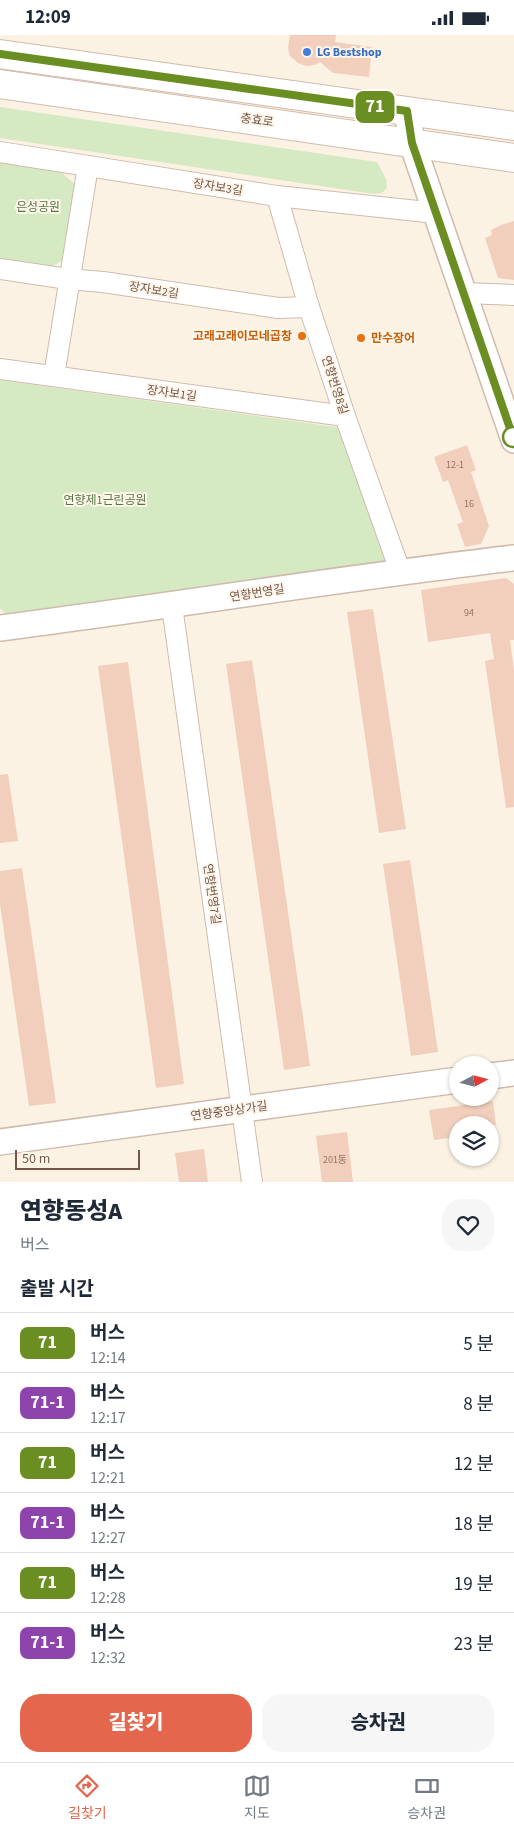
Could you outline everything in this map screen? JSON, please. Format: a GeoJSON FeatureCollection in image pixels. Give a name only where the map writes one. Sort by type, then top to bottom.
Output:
{"type":"FeatureCollection","features":[{"type":"Feature","properties":{"kind":"main road"},"geometry":{"type":"LineString","coordinates":[[0,54],[514,126]]}},
{"type":"Feature","properties":{"kind":"main road","name":"충효로"},"geometry":{"type":"LineString","coordinates":[[0,84],[514,158]]}},
{"type":"Feature","properties":{"kind":"street"},"geometry":{"type":"LineString","coordinates":[[407,111],[412,143],[514,441]]}},
{"type":"Feature","properties":{"kind":"street","name":"장자보3길"},"geometry":{"type":"LineString","coordinates":[[0,152],[277,196],[436,213]]}},
{"type":"Feature","properties":{"kind":"street"},"geometry":{"type":"LineString","coordinates":[[54,376],[68,279],[88,165]]}},
{"type":"Feature","properties":{"kind":"street","name":"연향번영8길"},"geometry":{"type":"LineString","coordinates":[[277,196],[309,307],[400,571]]}},
{"type":"Feature","properties":{"kind":"street","name":"장자보2길"},"geometry":{"type":"LineString","coordinates":[[0,269],[278,308],[309,307]]}},
{"type":"Feature","properties":{"kind":"street"},"geometry":{"type":"LineString","coordinates":[[464,293],[514,295]]}},
{"type":"Feature","properties":{"kind":"street","name":"장자보1길"},"geometry":{"type":"LineString","coordinates":[[0,369],[345,416]]}},
{"type":"Feature","properties":{"kind":"street","name":"연향번영길"},"geometry":{"type":"LineString","coordinates":[[0,628],[172,606],[400,571],[514,559]]}},
{"type":"Feature","properties":{"kind":"street","name":"연향번영7길"},"geometry":{"type":"LineString","coordinates":[[172,606],[252,1182]]}},
{"type":"Feature","properties":{"kind":"street"},"geometry":{"type":"LineString","coordinates":[[499,1075],[514,1073]]}},
{"type":"Feature","properties":{"kind":"street","name":"연향중앙상가길"},"geometry":{"type":"LineString","coordinates":[[0,1142],[449,1081]]}},
{"type":"Feature","properties":{"kind":"green space"},"geometry":{"type":"Polygon","coordinates":[[[0,107],[377,162],[386,179],[387,188],[382,193],[374,194],[0,138],[0,107]]]}},
{"type":"Feature","properties":{"kind":"green space","name":"은성공원"},"geometry":{"type":"Polygon","coordinates":[[[0,163],[61,172],[79,188],[68,258],[48,268],[0,261],[0,163]]]}},
{"type":"Feature","properties":{"kind":"green space","name":"연향제1근린공원"},"geometry":{"type":"Polygon","coordinates":[[[0,380],[343,428],[386,565],[10,619],[0,608],[0,380]]]}},
{"type":"Feature","properties":{"kind":"building"},"geometry":{"type":"Polygon","coordinates":[[[290,35],[336,35],[335,42],[372,47],[369,77],[333,73],[320,62],[315,65],[306,66],[298,63],[290,56],[288,48],[290,35]]]}},
{"type":"Feature","properties":{"kind":"building"},"geometry":{"type":"Polygon","coordinates":[[[514,221],[514,280],[498,278],[485,238],[492,235],[491,230],[514,221]]]}},
{"type":"Feature","properties":{"kind":"building"},"geometry":{"type":"Polygon","coordinates":[[[467,445],[476,470],[471,472],[489,526],[481,544],[465,547],[457,524],[463,522],[448,480],[443,482],[434,457],[467,445]]]}},
{"type":"Feature","properties":{"kind":"building"},"geometry":{"type":"Polygon","coordinates":[[[506,578],[514,584],[514,640],[510,640],[514,671],[514,807],[506,808],[485,661],[494,659],[490,633],[428,642],[421,590],[506,578]]]}},
{"type":"Feature","properties":{"kind":"building"},"geometry":{"type":"Polygon","coordinates":[[[373,609],[406,829],[379,833],[347,612],[373,609]]]}},
{"type":"Feature","properties":{"kind":"building"},"geometry":{"type":"Polygon","coordinates":[[[252,660],[310,1066],[284,1070],[226,664],[252,660]]]}},
{"type":"Feature","properties":{"kind":"building"},"geometry":{"type":"Polygon","coordinates":[[[128,662],[184,1084],[156,1088],[98,666],[128,662]]]}},
{"type":"Feature","properties":{"kind":"building"},"geometry":{"type":"Polygon","coordinates":[[[8,774],[18,841],[0,843],[0,775],[8,774]]]}},
{"type":"Feature","properties":{"kind":"building"},"geometry":{"type":"Polygon","coordinates":[[[410,860],[438,1052],[411,1056],[383,864],[410,860]]]}},
{"type":"Feature","properties":{"kind":"building"},"geometry":{"type":"Polygon","coordinates":[[[22,868],[56,1103],[29,1106],[0,904],[0,871],[22,868]]]}},
{"type":"Feature","properties":{"kind":"building"},"geometry":{"type":"Polygon","coordinates":[[[457,1106],[494,1106],[495,1116],[449,1116],[449,1138],[434,1140],[429,1110],[457,1106]]]}},
{"type":"Feature","properties":{"kind":"building"},"geometry":{"type":"Polygon","coordinates":[[[347,1132],[353,1182],[322,1182],[316,1136],[347,1132]]]}},
{"type":"Feature","properties":{"kind":"building"},"geometry":{"type":"Polygon","coordinates":[[[204,1149],[208,1182],[179,1182],[175,1153],[204,1149]]]}},
{"type":"Feature","properties":{"kind":"bus line","name":"71"},"geometry":{"type":"LineString","coordinates":[[0,54],[407,111],[412,143],[514,440]]}},
{"type":"Feature","properties":{"kind":"place","name":"LG Bestshop"},"geometry":{"type":"Point","coordinates":[307,52]}},
{"type":"Feature","properties":{"kind":"place","name":"고래고래이모네곱창"},"geometry":{"type":"Point","coordinates":[302,336]}},
{"type":"Feature","properties":{"kind":"place","name":"만수장어"},"geometry":{"type":"Point","coordinates":[361,338]}}]}
